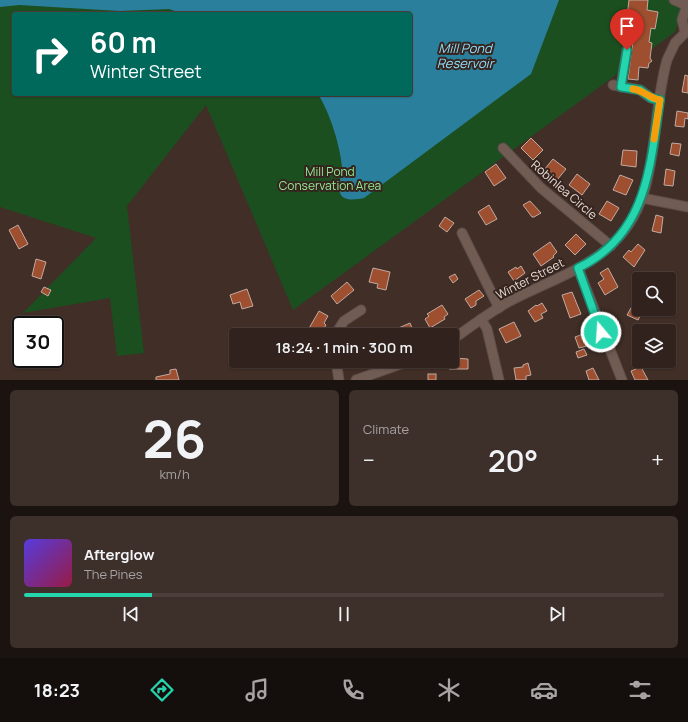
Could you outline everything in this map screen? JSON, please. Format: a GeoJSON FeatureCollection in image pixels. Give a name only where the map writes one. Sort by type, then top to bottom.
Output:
{"type":"FeatureCollection","features":[{"type":"Feature","properties":{"kind":"street"},"geometry":{"type":"LineString","coordinates":[[674,0],[687,3],[682,20],[685,33]]}},
{"type":"Feature","properties":{"kind":"street","name":"Winter Street"},"geometry":{"type":"LineString","coordinates":[[459,335],[499,308],[593,260],[611,246],[627,226],[642,198],[650,170],[667,60],[670,51],[685,33]]}},
{"type":"Feature","properties":{"kind":"street"},"geometry":{"type":"LineString","coordinates":[[627,50],[617,86],[640,90],[651,98],[660,100]]}},
{"type":"Feature","properties":{"kind":"street","name":"Robinlea Circle"},"geometry":{"type":"LineString","coordinates":[[503,148],[541,188],[611,246]]}},
{"type":"Feature","properties":{"kind":"street"},"geometry":{"type":"LineString","coordinates":[[642,198],[688,207]]}},
{"type":"Feature","properties":{"kind":"street"},"geometry":{"type":"LineString","coordinates":[[462,233],[499,308]]}},
{"type":"Feature","properties":{"kind":"street"},"geometry":{"type":"LineString","coordinates":[[578,268],[622,380]]}},
{"type":"Feature","properties":{"kind":"street"},"geometry":{"type":"LineString","coordinates":[[339,328],[344,320],[361,310]]}},
{"type":"Feature","properties":{"kind":"street"},"geometry":{"type":"LineString","coordinates":[[481,319],[487,329],[499,380]]}},
{"type":"Feature","properties":{"kind":"street"},"geometry":{"type":"LineString","coordinates":[[337,368],[339,380]]}},
{"type":"Feature","properties":{"kind":"street"},"geometry":{"type":"LineString","coordinates":[[356,380],[375,376],[393,368]]}},
{"type":"Feature","properties":{"kind":"green space","name":"Mill Pond Conservation Area"},"geometry":{"type":"Polygon","coordinates":[[[0,0],[685,0],[675,32],[293,310],[206,105],[127,206],[144,353],[117,356],[110,298],[23,313],[96,238],[0,207],[0,0]]]}},
{"type":"Feature","properties":{"kind":"water","name":"Mill Pond Reservoir"},"geometry":{"type":"Polygon","coordinates":[[[0,0],[559,0],[531,74],[364,198],[352,200],[343,197],[340,192],[342,167],[339,149],[334,129],[319,96],[412,96],[412,12],[178,12],[169,9],[120,11],[19,5],[0,7],[0,0]]]}},
{"type":"Feature","properties":{"kind":"building"},"geometry":{"type":"Polygon","coordinates":[[[629,0],[648,0],[647,10],[658,12],[655,29],[651,28],[649,42],[652,43],[650,58],[652,61],[649,63],[648,68],[639,67],[638,80],[628,79],[635,26],[626,25],[629,0]]]}},
{"type":"Feature","properties":{"kind":"building"},"geometry":{"type":"Polygon","coordinates":[[[685,75],[688,76],[688,93],[682,92],[685,75]]]}},
{"type":"Feature","properties":{"kind":"building"},"geometry":{"type":"Polygon","coordinates":[[[677,111],[688,113],[688,119],[685,118],[684,127],[675,126],[677,111]]]}},
{"type":"Feature","properties":{"kind":"building"},"geometry":{"type":"Polygon","coordinates":[[[531,138],[543,150],[533,160],[521,148],[531,138]]]}},
{"type":"Feature","properties":{"kind":"building"},"geometry":{"type":"Polygon","coordinates":[[[672,143],[681,144],[679,156],[670,154],[672,143]]]}},
{"type":"Feature","properties":{"kind":"building"},"geometry":{"type":"Polygon","coordinates":[[[623,150],[637,151],[636,167],[621,165],[623,150]]]}},
{"type":"Feature","properties":{"kind":"building"},"geometry":{"type":"Polygon","coordinates":[[[553,159],[566,169],[557,180],[544,170],[553,159]]]}},
{"type":"Feature","properties":{"kind":"building"},"geometry":{"type":"Polygon","coordinates":[[[496,164],[506,178],[494,186],[485,172],[496,164]]]}},
{"type":"Feature","properties":{"kind":"building"},"geometry":{"type":"Polygon","coordinates":[[[666,169],[675,171],[673,186],[664,185],[666,169]]]}},
{"type":"Feature","properties":{"kind":"building"},"geometry":{"type":"Polygon","coordinates":[[[577,174],[590,184],[582,195],[569,185],[577,174]]]}},
{"type":"Feature","properties":{"kind":"building"},"geometry":{"type":"Polygon","coordinates":[[[620,175],[633,180],[626,195],[613,190],[620,175]]]}},
{"type":"Feature","properties":{"kind":"building"},"geometry":{"type":"Polygon","coordinates":[[[530,201],[541,213],[534,217],[532,217],[523,205],[530,201]]]}},
{"type":"Feature","properties":{"kind":"building"},"geometry":{"type":"Polygon","coordinates":[[[607,201],[619,208],[611,221],[599,214],[607,201]]]}},
{"type":"Feature","properties":{"kind":"building"},"geometry":{"type":"Polygon","coordinates":[[[489,205],[497,219],[486,225],[478,212],[489,205]]]}},
{"type":"Feature","properties":{"kind":"building"},"geometry":{"type":"Polygon","coordinates":[[[656,215],[663,217],[661,233],[652,231],[656,215]]]}},
{"type":"Feature","properties":{"kind":"building"},"geometry":{"type":"Polygon","coordinates":[[[445,217],[454,223],[447,232],[439,226],[445,217]]]}},
{"type":"Feature","properties":{"kind":"building"},"geometry":{"type":"Polygon","coordinates":[[[18,225],[28,244],[19,249],[9,230],[18,225]]]}},
{"type":"Feature","properties":{"kind":"building"},"geometry":{"type":"Polygon","coordinates":[[[576,234],[586,244],[575,255],[565,245],[576,234]]]}},
{"type":"Feature","properties":{"kind":"building"},"geometry":{"type":"Polygon","coordinates":[[[550,242],[557,252],[553,256],[554,257],[541,266],[533,254],[550,242]]]}},
{"type":"Feature","properties":{"kind":"building"},"geometry":{"type":"Polygon","coordinates":[[[638,244],[645,250],[634,267],[623,257],[629,250],[631,252],[638,244]]]}},
{"type":"Feature","properties":{"kind":"building"},"geometry":{"type":"Polygon","coordinates":[[[36,259],[46,262],[41,279],[32,276],[36,259]]]}},
{"type":"Feature","properties":{"kind":"building"},"geometry":{"type":"Polygon","coordinates":[[[521,266],[525,273],[514,281],[508,272],[521,266]]]}},
{"type":"Feature","properties":{"kind":"building"},"geometry":{"type":"Polygon","coordinates":[[[373,268],[390,272],[386,290],[377,288],[378,284],[369,282],[373,268]]]}},
{"type":"Feature","properties":{"kind":"building"},"geometry":{"type":"Polygon","coordinates":[[[608,268],[618,287],[605,295],[598,283],[604,279],[600,273],[608,268]]]}},
{"type":"Feature","properties":{"kind":"building"},"geometry":{"type":"Polygon","coordinates":[[[455,274],[458,279],[453,283],[449,277],[455,274]]]}},
{"type":"Feature","properties":{"kind":"building"},"geometry":{"type":"Polygon","coordinates":[[[347,282],[354,290],[337,304],[331,296],[347,282]]]}},
{"type":"Feature","properties":{"kind":"building"},"geometry":{"type":"Polygon","coordinates":[[[44,287],[51,290],[48,296],[41,292],[44,287]]]}},
{"type":"Feature","properties":{"kind":"building"},"geometry":{"type":"Polygon","coordinates":[[[247,289],[253,306],[242,309],[240,302],[233,304],[230,295],[247,289]]]}},
{"type":"Feature","properties":{"kind":"building"},"geometry":{"type":"Polygon","coordinates":[[[479,290],[484,296],[476,301],[476,305],[471,308],[465,299],[479,290]]]}},
{"type":"Feature","properties":{"kind":"building"},"geometry":{"type":"Polygon","coordinates":[[[572,292],[581,314],[570,318],[562,295],[572,292]]]}},
{"type":"Feature","properties":{"kind":"building"},"geometry":{"type":"Polygon","coordinates":[[[542,303],[547,311],[541,314],[543,318],[535,322],[528,311],[536,305],[537,306],[542,303]]]}},
{"type":"Feature","properties":{"kind":"building"},"geometry":{"type":"Polygon","coordinates":[[[442,305],[448,314],[444,317],[445,319],[430,328],[425,319],[429,316],[427,314],[442,305]]]}},
{"type":"Feature","properties":{"kind":"building"},"geometry":{"type":"Polygon","coordinates":[[[632,306],[632,316],[640,316],[638,320],[627,315],[632,306]]]}},
{"type":"Feature","properties":{"kind":"building"},"geometry":{"type":"Polygon","coordinates":[[[319,311],[328,316],[324,323],[326,325],[324,328],[309,328],[319,311]]]}},
{"type":"Feature","properties":{"kind":"building"},"geometry":{"type":"Polygon","coordinates":[[[514,322],[521,336],[506,343],[499,329],[514,322]]]}},
{"type":"Feature","properties":{"kind":"building"},"geometry":{"type":"Polygon","coordinates":[[[410,323],[412,328],[399,328],[410,323]]]}},
{"type":"Feature","properties":{"kind":"building"},"geometry":{"type":"Polygon","coordinates":[[[583,334],[587,346],[579,348],[575,337],[583,334]]]}},
{"type":"Feature","properties":{"kind":"building"},"geometry":{"type":"Polygon","coordinates":[[[584,349],[587,355],[578,358],[576,352],[584,349]]]}},
{"type":"Feature","properties":{"kind":"building"},"geometry":{"type":"Polygon","coordinates":[[[459,358],[468,359],[468,369],[449,369],[459,368],[459,358]]]}},
{"type":"Feature","properties":{"kind":"building"},"geometry":{"type":"Polygon","coordinates":[[[528,363],[531,375],[526,376],[526,380],[516,380],[514,368],[523,367],[523,365],[528,363]]]}},
{"type":"Feature","properties":{"kind":"building"},"geometry":{"type":"Polygon","coordinates":[[[593,368],[599,380],[589,380],[586,371],[593,368]]]}},
{"type":"Feature","properties":{"kind":"building"},"geometry":{"type":"Polygon","coordinates":[[[642,368],[648,380],[635,380],[631,371],[642,368]]]}},
{"type":"Feature","properties":{"kind":"building"},"geometry":{"type":"Polygon","coordinates":[[[176,369],[179,380],[156,380],[156,377],[170,374],[170,370],[176,369]]]}},
{"type":"Feature","properties":{"kind":"building"},"geometry":{"type":"Polygon","coordinates":[[[428,374],[436,374],[436,380],[428,380],[428,374]]]}},
{"type":"Feature","properties":{"kind":"slow traffic"},"geometry":{"type":"LineString","coordinates":[[633,89],[642,91],[652,98],[660,100],[654,139]]}},
{"type":"Feature","properties":{"kind":"route"},"geometry":{"type":"LineString","coordinates":[[601,332],[578,268],[599,256],[616,241],[624,231],[638,207],[650,170],[660,100],[651,98],[640,90],[621,87],[627,50]]}}]}
